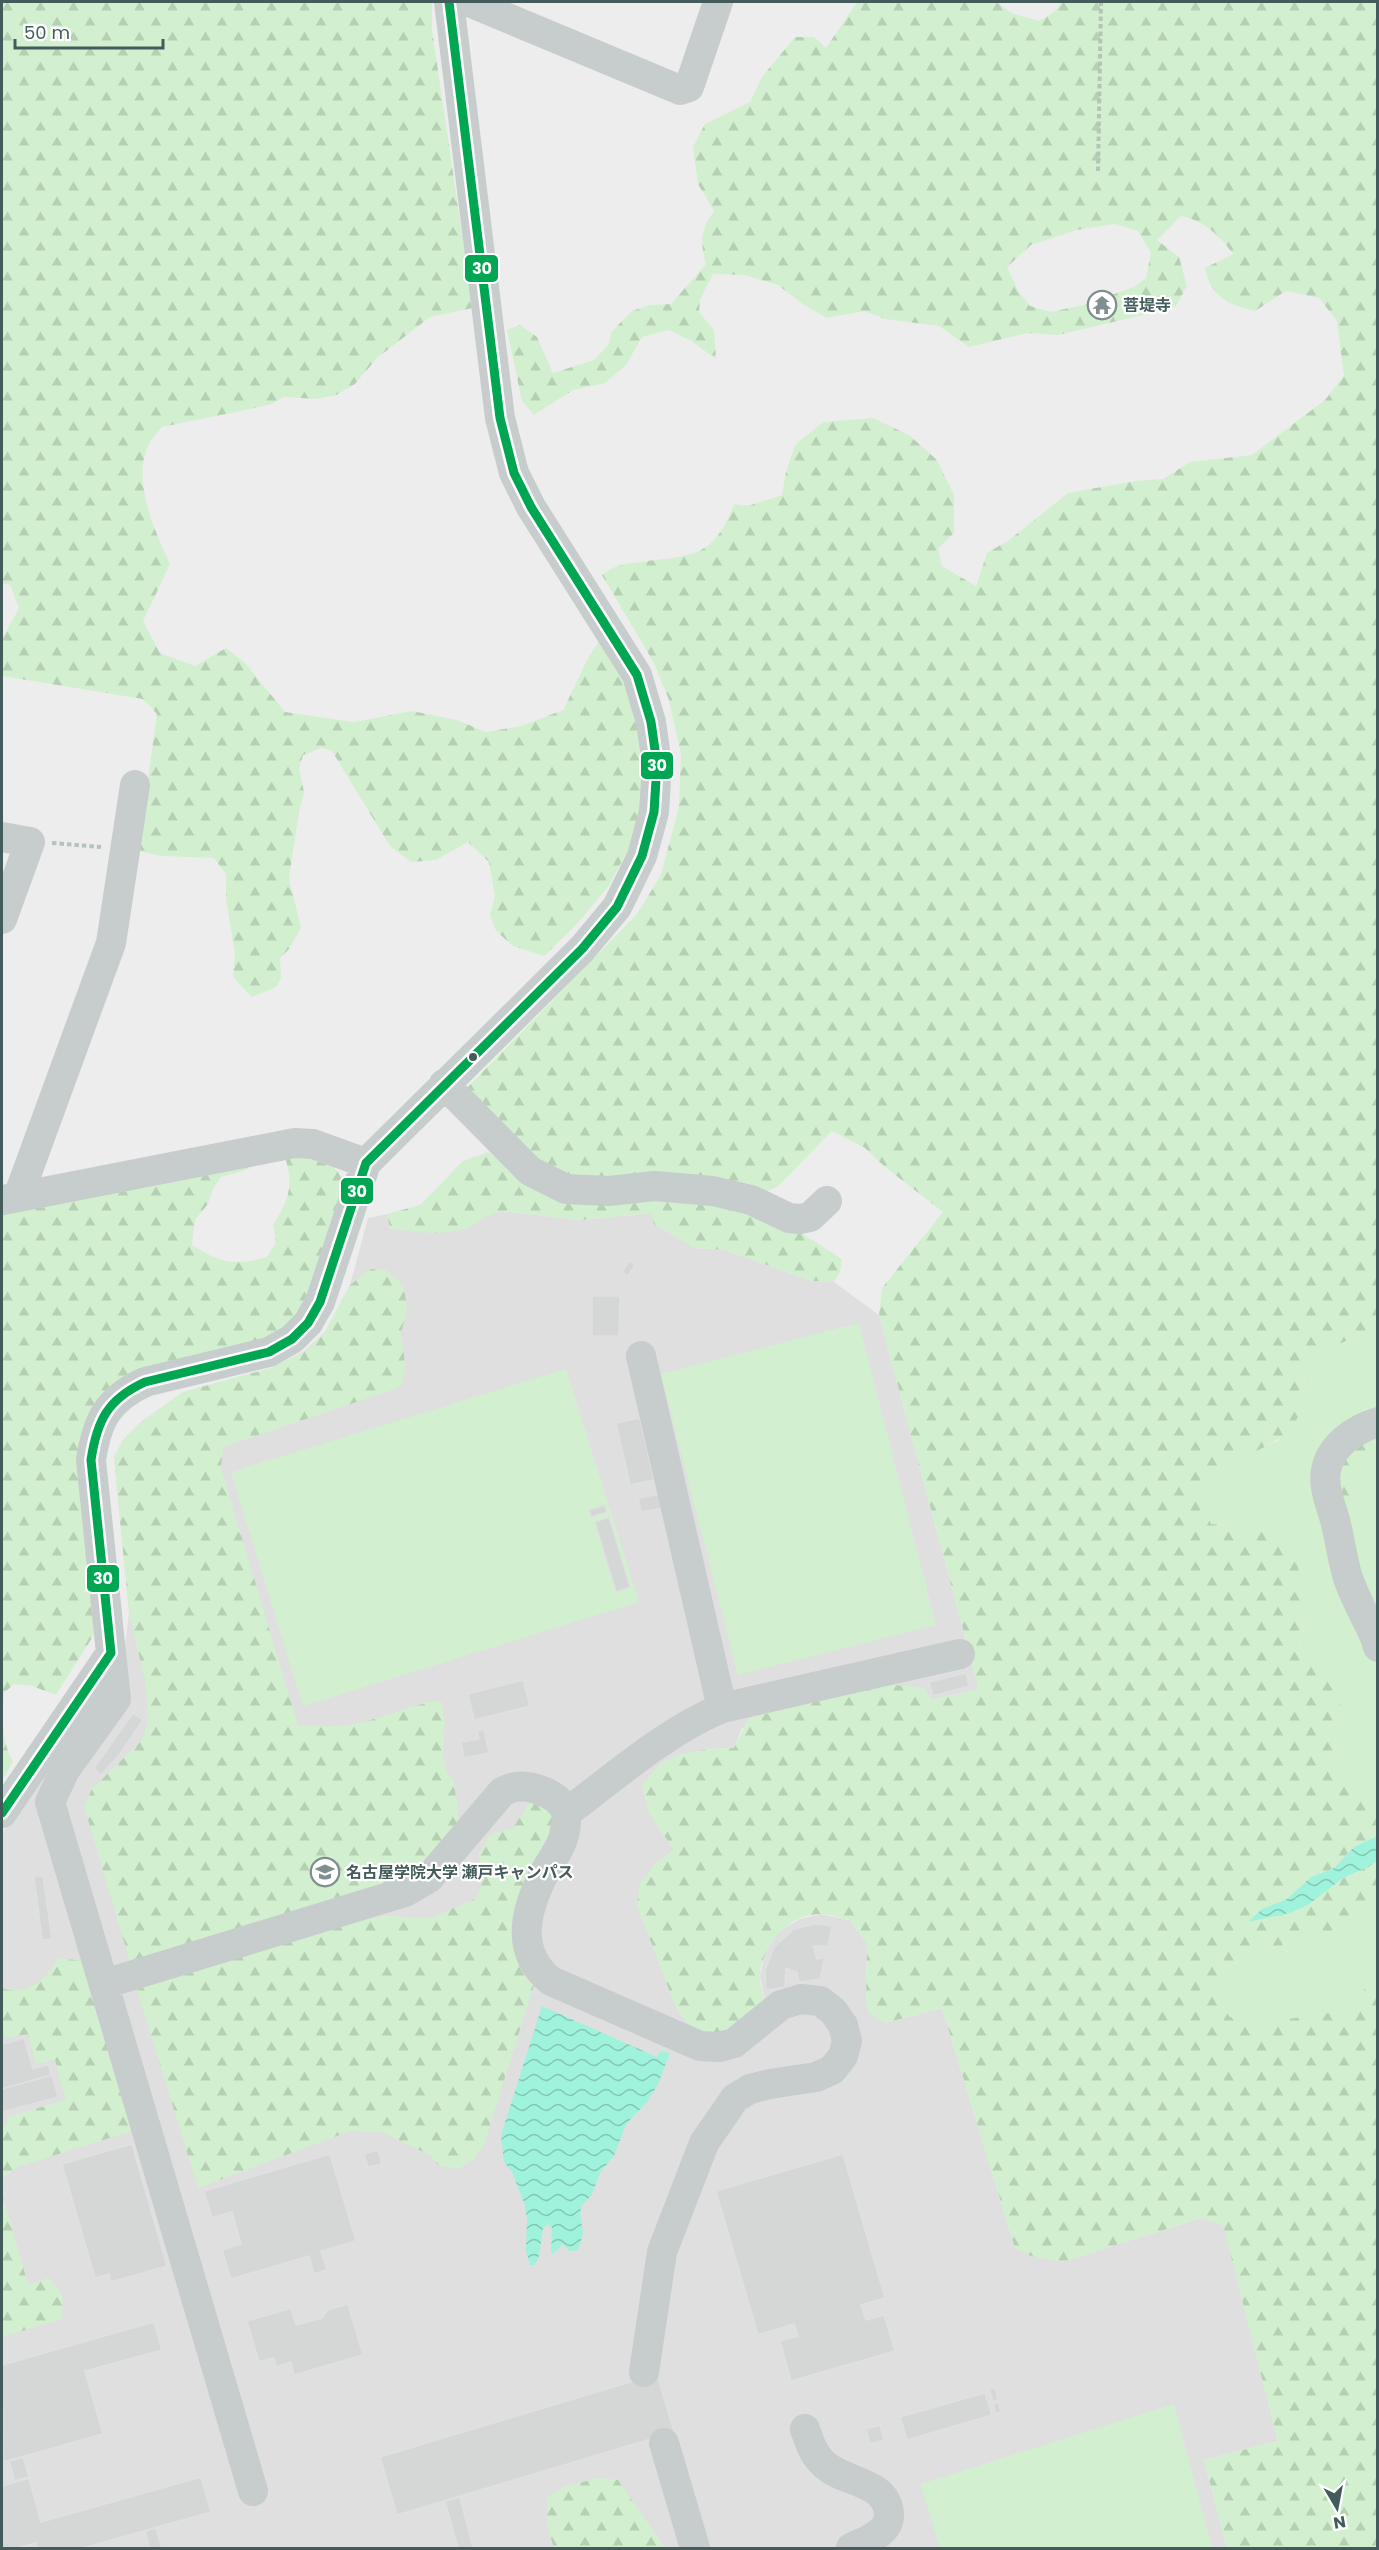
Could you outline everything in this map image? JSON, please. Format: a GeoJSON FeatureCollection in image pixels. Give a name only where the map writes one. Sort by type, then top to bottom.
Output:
{"type":"FeatureCollection","features":[{"type":"Feature","properties":{"kind":"street"},"geometry":{"type":"LineString","coordinates":[[2,1813],[116,1699],[91,1460],[94,1438],[102,1417],[128,1390],[145,1382],[269,1352],[291,1340],[308,1323],[320,1302],[366,1163],[582,949],[617,907],[642,856],[654,812],[657,764],[651,722],[637,675],[531,507],[514,473],[500,418],[449,2]]}},
{"type":"Feature","properties":{"kind":"street"},"geometry":{"type":"LineString","coordinates":[[469,2],[680,90],[689,87],[718,2]]}},
{"type":"Feature","properties":{"kind":"street"},"geometry":{"type":"LineString","coordinates":[[10,1198],[111,943],[135,785]]}},
{"type":"Feature","properties":{"kind":"street"},"geometry":{"type":"LineString","coordinates":[[2,919],[16,839]]}},
{"type":"Feature","properties":{"kind":"street"},"geometry":{"type":"LineString","coordinates":[[444,1084],[530,1171],[566,1189],[609,1191],[654,1186],[713,1191],[751,1200],[789,1218],[800,1219],[810,1217],[827,1201]]}},
{"type":"Feature","properties":{"kind":"street"},"geometry":{"type":"LineString","coordinates":[[10,1198],[295,1143],[313,1144],[366,1163]]}},
{"type":"Feature","properties":{"kind":"street"},"geometry":{"type":"LineString","coordinates":[[641,1356],[723,1708]]}},
{"type":"Feature","properties":{"kind":"street"},"geometry":{"type":"LineString","coordinates":[[1377,1422],[1364,1426],[1338,1447],[1326,1470],[1325,1486],[1348,1578],[1375,1637],[1377,1647]]}},
{"type":"Feature","properties":{"kind":"street"},"geometry":{"type":"LineString","coordinates":[[566,1813],[674,1734],[700,1718],[723,1708],[960,1654]]}},
{"type":"Feature","properties":{"kind":"street"},"geometry":{"type":"LineString","coordinates":[[53,1763],[50,1802],[253,2491]]}},
{"type":"Feature","properties":{"kind":"street"},"geometry":{"type":"LineString","coordinates":[[104,1984],[405,1892],[429,1878],[502,1792],[516,1787],[543,1791],[557,1800],[566,1813],[564,1837],[534,1894],[528,1914],[526,1933],[529,1947],[542,1973],[551,1981],[700,2046],[719,2047],[734,2043],[781,2005],[801,1999],[820,2001],[833,2011],[843,2025],[847,2041],[843,2056],[832,2070],[816,2077],[750,2089],[735,2098],[704,2143],[662,2252],[644,2372]]}},
{"type":"Feature","properties":{"kind":"street"},"geometry":{"type":"LineString","coordinates":[[805,2429],[813,2453],[827,2467],[882,2493],[889,2506],[890,2519],[880,2533],[851,2548]]}},
{"type":"Feature","properties":{"kind":"street"},"geometry":{"type":"LineString","coordinates":[[664,2442],[695,2548]]}},
{"type":"Feature","properties":{"kind":"path"},"geometry":{"type":"LineString","coordinates":[[1098,171],[1101,2]]}},
{"type":"Feature","properties":{"kind":"path"},"geometry":{"type":"LineString","coordinates":[[16,839],[125,849]]}},
{"type":"Feature","properties":{"kind":"shaded area","name":"名古屋学院大学 瀬戸キャンパス"},"geometry":{"type":"Polygon","coordinates":[[[501,1211],[581,1220],[651,1213],[694,1248],[725,1250],[812,1281],[834,1282],[879,1315],[979,1689],[931,1700],[924,1688],[904,1687],[742,1728],[734,1748],[682,1754],[659,1765],[649,1813],[674,1850],[657,1862],[637,1905],[665,1974],[765,2002],[760,1976],[765,1952],[779,1931],[800,1919],[821,1914],[849,1920],[867,1943],[866,1998],[885,2023],[942,2008],[1015,2248],[1062,2262],[1201,2218],[1224,2225],[1278,2441],[1204,2460],[1227,2548],[2,2548],[2,1833],[100,1678],[125,1646],[129,1613],[114,1457],[123,1440],[141,1422],[183,1392],[271,1368],[303,1352],[325,1332],[350,1285],[368,1218],[387,1214],[390,1229],[466,1228],[490,1214],[501,1211]]]}},
{"type":"Feature","properties":{"kind":"green space"},"geometry":{"type":"Polygon","coordinates":[[[2,2],[432,2],[432,30],[473,308],[430,317],[377,358],[355,384],[336,395],[316,399],[284,397],[269,405],[162,427],[150,442],[143,472],[147,504],[170,564],[143,621],[160,653],[195,666],[226,648],[245,663],[285,712],[354,722],[412,711],[457,720],[486,732],[521,726],[563,710],[583,667],[598,643],[605,644],[629,682],[645,765],[641,811],[628,850],[608,887],[577,924],[544,956],[513,946],[496,931],[490,915],[495,896],[489,862],[468,842],[436,860],[411,862],[390,846],[332,751],[321,748],[303,755],[299,769],[304,792],[289,878],[301,928],[289,949],[280,958],[281,978],[276,987],[252,997],[233,977],[235,954],[226,899],[226,874],[214,858],[161,856],[138,851],[157,714],[143,699],[2,676],[2,639],[19,608],[10,585],[2,583],[2,2]]]}},
{"type":"Feature","properties":{"kind":"green space"},"geometry":{"type":"Polygon","coordinates":[[[857,2],[996,2],[1014,14],[1040,21],[1055,11],[1062,2],[1377,2],[1377,1328],[1310,1356],[1304,1374],[1305,1397],[1300,1414],[1291,1427],[1268,1445],[1211,1473],[1203,1502],[1211,1524],[1240,1526],[1285,1535],[1294,1545],[1306,1610],[1299,1650],[1312,1653],[1338,1684],[1341,1716],[1334,1742],[1344,1786],[1377,1805],[1377,1836],[1354,1847],[1334,1868],[1311,1877],[1287,1899],[1249,1921],[1290,1913],[1308,1905],[1343,1878],[1377,1861],[1377,1908],[1335,1930],[1253,1954],[1224,1968],[1218,1981],[1218,2001],[1230,2017],[1266,2022],[1343,2011],[1357,1999],[1371,1980],[1377,1981],[1377,2548],[1227,2548],[1204,2460],[1278,2441],[1223,2225],[1201,2218],[1062,2262],[1031,2256],[1015,2248],[942,2008],[885,2023],[868,2012],[867,1943],[849,1920],[821,1914],[809,1915],[788,1925],[772,1942],[762,1963],[760,1981],[765,2002],[725,2033],[704,2034],[688,2024],[676,2008],[637,1905],[640,1883],[657,1862],[674,1850],[649,1813],[642,1785],[661,1764],[687,1753],[734,1748],[748,1719],[874,1683],[924,1688],[931,1700],[979,1689],[879,1315],[882,1288],[943,1212],[885,1167],[865,1148],[832,1131],[777,1187],[758,1195],[554,1175],[463,1092],[637,914],[661,875],[679,806],[681,754],[669,700],[654,663],[602,575],[624,564],[674,558],[699,551],[709,545],[718,535],[734,504],[748,506],[782,495],[786,472],[795,445],[823,422],[873,418],[909,435],[937,460],[954,495],[954,533],[938,549],[942,566],[976,586],[987,553],[1009,540],[1068,493],[1135,481],[1163,479],[1190,462],[1252,455],[1325,400],[1344,376],[1337,321],[1319,298],[1286,291],[1255,311],[1237,306],[1222,298],[1211,286],[1205,268],[1233,254],[1211,230],[1197,221],[1181,216],[1157,240],[1179,257],[1187,286],[1176,306],[1160,311],[1058,335],[1027,333],[969,347],[939,326],[885,319],[864,311],[827,318],[804,305],[778,285],[744,275],[713,274],[700,300],[699,312],[714,330],[716,359],[691,341],[669,330],[642,337],[626,365],[605,383],[573,390],[534,415],[522,401],[507,330],[520,325],[537,337],[553,373],[594,360],[608,345],[612,331],[632,311],[650,305],[671,304],[706,264],[702,236],[714,211],[698,184],[693,147],[705,124],[750,102],[762,77],[795,37],[814,37],[826,48],[857,2]],[[1115,224],[1077,230],[1031,245],[1007,267],[1019,292],[1030,306],[1051,312],[1083,305],[1134,287],[1146,278],[1151,253],[1138,231],[1115,224]]]}},
{"type":"Feature","properties":{"kind":"green space"},"geometry":{"type":"Polygon","coordinates":[[[488,1152],[515,1167],[710,1198],[792,1227],[842,1259],[840,1272],[834,1282],[812,1281],[725,1250],[694,1248],[654,1224],[651,1213],[581,1220],[501,1211],[458,1231],[428,1233],[390,1229],[387,1214],[420,1205],[463,1161],[488,1152]]]}},
{"type":"Feature","properties":{"kind":"green space"},"geometry":{"type":"Polygon","coordinates":[[[308,1155],[335,1168],[346,1194],[309,1297],[290,1323],[272,1336],[95,1407],[95,1633],[56,1695],[32,1686],[14,1684],[4,1693],[4,1737],[13,1762],[2,1780],[2,1204],[242,1163],[250,1169],[221,1177],[214,1187],[208,1204],[195,1220],[192,1245],[219,1259],[245,1261],[267,1257],[276,1242],[273,1225],[286,1200],[289,1184],[285,1157],[308,1155]]]}},
{"type":"Feature","properties":{"kind":"green space"},"geometry":{"type":"Polygon","coordinates":[[[371,1269],[386,1270],[404,1286],[407,1310],[401,1333],[405,1364],[401,1387],[223,1447],[221,1468],[298,1725],[355,1724],[419,1705],[441,1701],[445,1723],[443,1754],[447,1774],[453,1779],[458,1809],[457,1827],[417,1869],[395,1885],[131,1965],[84,1806],[92,1789],[142,1740],[148,1722],[145,1680],[129,1613],[114,1457],[123,1440],[141,1422],[183,1392],[271,1368],[303,1352],[325,1332],[350,1285],[371,1269]]]}},
{"type":"Feature","properties":{"kind":"green space"},"geometry":{"type":"Polygon","coordinates":[[[859,1323],[936,1625],[738,1675],[661,1374],[859,1323]]]}},
{"type":"Feature","properties":{"kind":"green space"},"geometry":{"type":"Polygon","coordinates":[[[1377,1328],[1377,1805],[1344,1786],[1334,1742],[1341,1716],[1299,1650],[1306,1610],[1285,1535],[1240,1526],[1211,1524],[1202,1502],[1211,1473],[1230,1461],[1278,1441],[1305,1397],[1304,1372],[1310,1356],[1377,1328]]]}},
{"type":"Feature","properties":{"kind":"green space"},"geometry":{"type":"Polygon","coordinates":[[[566,1369],[639,1602],[303,1706],[231,1472],[566,1369]]]}},
{"type":"Feature","properties":{"kind":"green space"},"geometry":{"type":"Polygon","coordinates":[[[1377,1439],[1377,1458],[1356,1475],[1349,1510],[1342,1520],[1336,1517],[1342,1452],[1377,1439]]]}},
{"type":"Feature","properties":{"kind":"green space"},"geometry":{"type":"Polygon","coordinates":[[[530,1802],[547,1804],[557,1818],[525,1963],[534,1985],[483,2147],[471,2161],[459,2169],[439,2166],[430,2155],[381,2132],[350,2131],[198,2188],[137,1989],[340,1924],[384,1916],[431,1918],[477,1898],[484,1875],[478,1855],[491,1834],[513,1828],[530,1802]]]}},
{"type":"Feature","properties":{"kind":"green space"},"geometry":{"type":"Polygon","coordinates":[[[1377,1908],[1377,1981],[1371,1980],[1357,1999],[1343,2011],[1266,2022],[1230,2017],[1218,2001],[1218,1981],[1224,1968],[1253,1954],[1335,1930],[1377,1908]]]}},
{"type":"Feature","properties":{"kind":"green space"},"geometry":{"type":"Polygon","coordinates":[[[58,1958],[83,1961],[132,2131],[17,2167],[2,2179],[2,2126],[8,2124],[7,2117],[66,2100],[55,2060],[36,2064],[28,2034],[6,2038],[2,2027],[2,1988],[19,1990],[35,1984],[49,1973],[58,1958]]]}},
{"type":"Feature","properties":{"kind":"green space"},"geometry":{"type":"Polygon","coordinates":[[[2,2194],[28,2284],[49,2278],[63,2297],[62,2319],[2,2337],[2,2194]]]}},
{"type":"Feature","properties":{"kind":"green space"},"geometry":{"type":"Polygon","coordinates":[[[1174,2404],[1212,2548],[940,2548],[921,2484],[1174,2404]]]}},
{"type":"Feature","properties":{"kind":"green space"},"geometry":{"type":"Polygon","coordinates":[[[600,2478],[618,2480],[665,2548],[554,2548],[547,2525],[547,2497],[565,2486],[600,2478]]]}},
{"type":"Feature","properties":{"kind":"water"},"geometry":{"type":"Polygon","coordinates":[[[1377,1836],[1377,1861],[1368,1867],[1343,1878],[1308,1905],[1290,1913],[1248,1922],[1262,1909],[1287,1899],[1311,1877],[1334,1868],[1354,1847],[1377,1836]]]}},
{"type":"Feature","properties":{"kind":"water"},"geometry":{"type":"Polygon","coordinates":[[[542,2006],[657,2057],[660,2051],[670,2053],[658,2084],[647,2102],[626,2124],[614,2156],[601,2171],[591,2196],[582,2205],[580,2212],[583,2234],[578,2250],[569,2251],[563,2244],[551,2253],[552,2228],[548,2224],[543,2228],[539,2256],[535,2265],[530,2265],[526,2251],[527,2219],[524,2202],[512,2172],[504,2162],[501,2135],[542,2006]]]}},
{"type":"Feature","properties":{"kind":"building"},"geometry":{"type":"Polygon","coordinates":[[[629,1261],[635,1265],[628,1276],[622,1272],[629,1261]]]}},
{"type":"Feature","properties":{"kind":"building"},"geometry":{"type":"Polygon","coordinates":[[[592,1296],[620,1296],[619,1336],[592,1336],[592,1296]]]}},
{"type":"Feature","properties":{"kind":"building"},"geometry":{"type":"Polygon","coordinates":[[[640,1418],[654,1480],[630,1485],[616,1423],[640,1418]]]}},
{"type":"Feature","properties":{"kind":"building"},"geometry":{"type":"Polygon","coordinates":[[[660,1494],[663,1508],[641,1512],[638,1498],[660,1494]]]}},
{"type":"Feature","properties":{"kind":"building"},"geometry":{"type":"Polygon","coordinates":[[[605,1505],[607,1512],[591,1517],[589,1510],[605,1505]]]}},
{"type":"Feature","properties":{"kind":"building"},"geometry":{"type":"Polygon","coordinates":[[[609,1517],[630,1587],[616,1592],[595,1522],[609,1517]]]}},
{"type":"Feature","properties":{"kind":"building"},"geometry":{"type":"Polygon","coordinates":[[[966,1673],[969,1686],[933,1696],[929,1682],[966,1673]]]}},
{"type":"Feature","properties":{"kind":"building"},"geometry":{"type":"Polygon","coordinates":[[[523,1680],[530,1706],[474,1720],[468,1694],[523,1680]]]}},
{"type":"Feature","properties":{"kind":"building"},"geometry":{"type":"Polygon","coordinates":[[[133,1713],[143,1720],[120,1754],[101,1775],[94,1768],[133,1713]]]}},
{"type":"Feature","properties":{"kind":"building"},"geometry":{"type":"Polygon","coordinates":[[[484,1730],[489,1753],[464,1758],[461,1742],[479,1739],[477,1731],[484,1730]]]}},
{"type":"Feature","properties":{"kind":"building"},"geometry":{"type":"Polygon","coordinates":[[[43,1876],[52,1939],[42,1940],[34,1877],[43,1876]]]}},
{"type":"Feature","properties":{"kind":"building"},"geometry":{"type":"Polygon","coordinates":[[[815,1924],[832,1926],[828,1946],[813,1946],[817,1959],[825,1957],[820,1979],[799,1982],[797,1972],[786,1968],[785,1987],[766,1990],[765,1970],[774,1947],[794,1929],[815,1924]]]}},
{"type":"Feature","properties":{"kind":"building"},"geometry":{"type":"Polygon","coordinates":[[[2,2036],[4,2044],[24,2038],[33,2069],[48,2064],[51,2075],[2,2089],[2,2036]]]}},
{"type":"Feature","properties":{"kind":"building"},"geometry":{"type":"Polygon","coordinates":[[[52,2075],[58,2097],[2,2112],[2,2089],[52,2075]]]}},
{"type":"Feature","properties":{"kind":"building"},"geometry":{"type":"Polygon","coordinates":[[[132,2144],[167,2266],[111,2282],[109,2274],[95,2278],[62,2164],[132,2144]]]}},
{"type":"Feature","properties":{"kind":"building"},"geometry":{"type":"Polygon","coordinates":[[[378,2150],[382,2164],[368,2167],[364,2154],[378,2150]]]}},
{"type":"Feature","properties":{"kind":"building"},"geometry":{"type":"Polygon","coordinates":[[[330,2154],[356,2241],[321,2251],[327,2270],[314,2274],[309,2256],[231,2279],[222,2250],[241,2244],[232,2212],[212,2218],[204,2191],[330,2154]]]}},
{"type":"Feature","properties":{"kind":"building"},"geometry":{"type":"Polygon","coordinates":[[[843,2154],[885,2298],[861,2305],[866,2320],[884,2315],[895,2351],[791,2381],[780,2341],[798,2336],[794,2324],[758,2335],[716,2191],[843,2154]]]}},
{"type":"Feature","properties":{"kind":"building"},"geometry":{"type":"Polygon","coordinates":[[[348,2304],[363,2355],[294,2375],[291,2362],[276,2367],[274,2358],[259,2362],[247,2321],[291,2308],[296,2325],[322,2318],[327,2310],[348,2304]]]}},
{"type":"Feature","properties":{"kind":"building"},"geometry":{"type":"Polygon","coordinates":[[[154,2322],[162,2350],[85,2371],[103,2434],[3,2462],[2,2365],[154,2322]]]}},
{"type":"Feature","properties":{"kind":"building"},"geometry":{"type":"Polygon","coordinates":[[[657,2374],[674,2432],[397,2515],[380,2457],[657,2374]]]}},
{"type":"Feature","properties":{"kind":"building"},"geometry":{"type":"Polygon","coordinates":[[[995,2388],[998,2400],[993,2401],[989,2389],[995,2388]]]}},
{"type":"Feature","properties":{"kind":"building"},"geometry":{"type":"Polygon","coordinates":[[[985,2393],[992,2415],[907,2440],[900,2417],[985,2393]]]}},
{"type":"Feature","properties":{"kind":"building"},"geometry":{"type":"Polygon","coordinates":[[[999,2403],[1001,2412],[996,2414],[993,2404],[999,2403]]]}},
{"type":"Feature","properties":{"kind":"building"},"geometry":{"type":"Polygon","coordinates":[[[880,2425],[884,2440],[870,2444],[866,2429],[880,2425]]]}},
{"type":"Feature","properties":{"kind":"building"},"geometry":{"type":"Polygon","coordinates":[[[23,2457],[29,2477],[15,2481],[9,2461],[23,2457]]]}},
{"type":"Feature","properties":{"kind":"building"},"geometry":{"type":"Polygon","coordinates":[[[201,2477],[211,2512],[83,2548],[38,2548],[36,2543],[17,2548],[2,2548],[2,2486],[29,2478],[41,2522],[201,2477]]]}},
{"type":"Feature","properties":{"kind":"building"},"geometry":{"type":"Polygon","coordinates":[[[460,2497],[473,2548],[458,2548],[445,2501],[460,2497]]]}},
{"type":"Feature","properties":{"kind":"building"},"geometry":{"type":"Polygon","coordinates":[[[156,2528],[162,2548],[150,2548],[145,2531],[156,2528]]]}},
{"type":"Feature","properties":{"kind":"transit line","name":"30"},"geometry":{"type":"LineString","coordinates":[[2,1813],[111,1653],[91,1460],[97,1433],[106,1412],[122,1396],[145,1382],[269,1352],[292,1339],[308,1323],[320,1302],[366,1163],[582,949],[617,907],[642,856],[654,812],[657,764],[651,722],[637,675],[531,507],[514,473],[500,418],[449,2]]}},
{"type":"Feature","properties":{"kind":"place","name":"菩堤寺"},"geometry":{"type":"Point","coordinates":[1102,305]}},
{"type":"Feature","properties":{"kind":"place","name":"名古屋学院大学 瀬戸キャンパス"},"geometry":{"type":"Point","coordinates":[325,1872]}}]}
